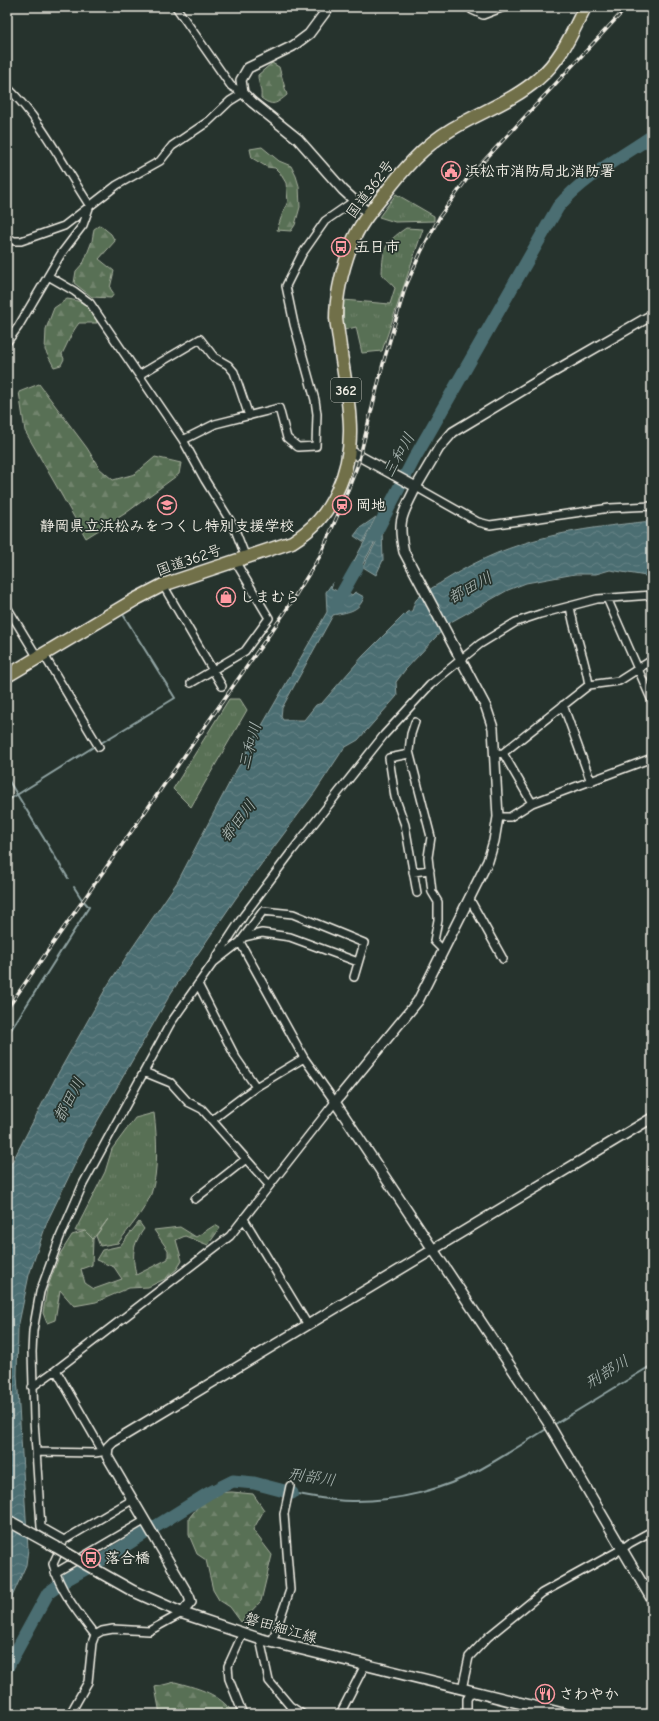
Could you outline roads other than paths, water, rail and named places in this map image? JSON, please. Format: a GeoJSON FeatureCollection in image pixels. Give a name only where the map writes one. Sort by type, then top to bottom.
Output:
{"type":"FeatureCollection","features":[{"type":"Feature","properties":{"kind":"highway","name":"国道362号"},"geometry":{"type":"LineString","coordinates":[[7,676],[136,599],[163,585],[292,542],[308,532],[317,522],[333,501],[344,478],[350,451],[351,423],[336,318],[337,299],[343,268],[350,247],[360,226],[419,154],[434,141],[452,129],[511,97],[538,80],[554,63],[566,44],[584,7]]}},
{"type":"Feature","properties":{"kind":"main road","name":"磐田細江線"},"geometry":{"type":"LineString","coordinates":[[7,1520],[132,1591],[182,1613],[260,1639],[565,1714]]}},
{"type":"Feature","properties":{"kind":"street"},"geometry":{"type":"LineString","coordinates":[[176,7],[231,86],[243,93],[298,139],[354,201],[369,214]]}},
{"type":"Feature","properties":{"kind":"street"},"geometry":{"type":"LineString","coordinates":[[243,93],[241,80],[248,68],[293,46],[309,34],[330,7]]}},
{"type":"Feature","properties":{"kind":"street"},"geometry":{"type":"LineString","coordinates":[[470,7],[472,10],[483,15],[504,7]]}},
{"type":"Feature","properties":{"kind":"street"},"geometry":{"type":"LineString","coordinates":[[7,87],[31,112],[49,137],[90,207]]}},
{"type":"Feature","properties":{"kind":"street"},"geometry":{"type":"LineString","coordinates":[[7,237],[14,241],[21,241],[64,226],[117,185],[160,161],[172,146],[209,121],[230,101],[243,93]]}},
{"type":"Feature","properties":{"kind":"street"},"geometry":{"type":"LineString","coordinates":[[183,440],[215,424],[279,408],[288,438],[298,447],[316,446],[317,414],[315,400],[294,324],[286,286],[302,254],[325,222],[354,201]]}},
{"type":"Feature","properties":{"kind":"street"},"geometry":{"type":"LineString","coordinates":[[7,342],[18,327],[61,254],[83,225],[90,207]]}},
{"type":"Feature","properties":{"kind":"street"},"geometry":{"type":"LineString","coordinates":[[48,276],[74,291],[90,303],[183,440],[205,480],[234,527],[240,559],[269,618],[245,651],[191,683]]}},
{"type":"Feature","properties":{"kind":"street"},"geometry":{"type":"LineString","coordinates":[[32,1387],[230,1236],[335,1102],[418,1001],[488,861],[494,841],[498,818],[499,754],[486,707],[415,576],[404,552],[400,532],[402,513],[413,485],[453,432],[534,382],[652,315]]}},
{"type":"Feature","properties":{"kind":"street"},"geometry":{"type":"LineString","coordinates":[[139,375],[200,339],[214,357],[228,365],[234,372],[249,416]]}},
{"type":"Feature","properties":{"kind":"street"},"geometry":{"type":"LineString","coordinates":[[350,451],[396,475],[478,522],[490,525],[610,508],[652,506]]}},
{"type":"Feature","properties":{"kind":"street"},"geometry":{"type":"LineString","coordinates":[[163,585],[222,686]]}},
{"type":"Feature","properties":{"kind":"street"},"geometry":{"type":"LineString","coordinates":[[64,1540],[41,1526],[32,1387],[33,1331],[40,1292],[60,1237],[84,1184],[112,1129],[170,1024],[244,915],[292,851],[364,760],[430,684],[460,658],[516,622],[570,606],[607,598],[652,596]]}},
{"type":"Feature","properties":{"kind":"street"},"geometry":{"type":"LineString","coordinates":[[607,598],[652,701]]}},
{"type":"Feature","properties":{"kind":"street"},"geometry":{"type":"LineString","coordinates":[[570,606],[572,621],[586,663],[589,684]]}},
{"type":"Feature","properties":{"kind":"street"},"geometry":{"type":"LineString","coordinates":[[7,607],[41,656],[99,747]]}},
{"type":"Feature","properties":{"kind":"street"},"geometry":{"type":"LineString","coordinates":[[499,754],[589,684],[619,681],[652,660]]}},
{"type":"Feature","properties":{"kind":"street"},"geometry":{"type":"LineString","coordinates":[[563,705],[591,782]]}},
{"type":"Feature","properties":{"kind":"street"},"geometry":{"type":"LineString","coordinates":[[415,722],[411,734],[409,754],[431,837],[428,857],[432,892],[438,902],[438,920],[434,942],[443,950]]}},
{"type":"Feature","properties":{"kind":"street"},"geometry":{"type":"LineString","coordinates":[[409,754],[390,758],[395,797],[404,825],[417,893]]}},
{"type":"Feature","properties":{"kind":"street"},"geometry":{"type":"LineString","coordinates":[[499,754],[532,803]]}},
{"type":"Feature","properties":{"kind":"street"},"geometry":{"type":"LineString","coordinates":[[498,818],[510,817],[532,803],[652,758]]}},
{"type":"Feature","properties":{"kind":"street"},"geometry":{"type":"LineString","coordinates":[[413,872],[430,870]]}},
{"type":"Feature","properties":{"kind":"street"},"geometry":{"type":"LineString","coordinates":[[469,898],[503,959]]}},
{"type":"Feature","properties":{"kind":"street"},"geometry":{"type":"LineString","coordinates":[[212,963],[242,939],[263,911],[293,914],[364,942],[354,977]]}},
{"type":"Feature","properties":{"kind":"street"},"geometry":{"type":"LineString","coordinates":[[242,939],[262,933],[290,937],[358,962]]}},
{"type":"Feature","properties":{"kind":"street"},"geometry":{"type":"LineString","coordinates":[[242,939],[304,1058],[335,1102],[547,1421],[652,1600]]}},
{"type":"Feature","properties":{"kind":"street"},"geometry":{"type":"LineString","coordinates":[[198,984],[229,1045],[256,1087]]}},
{"type":"Feature","properties":{"kind":"street"},"geometry":{"type":"LineString","coordinates":[[212,1120],[256,1087],[304,1058]]}},
{"type":"Feature","properties":{"kind":"street"},"geometry":{"type":"LineString","coordinates":[[144,1072],[171,1083],[188,1102],[202,1109],[269,1185]]}},
{"type":"Feature","properties":{"kind":"street"},"geometry":{"type":"LineString","coordinates":[[70,1714],[88,1682],[92,1643],[95,1635],[102,1631],[113,1629],[148,1631],[182,1613],[191,1602],[189,1596],[112,1466],[107,1456],[108,1447],[122,1435],[433,1251],[652,1118]]}},
{"type":"Feature","properties":{"kind":"street"},"geometry":{"type":"LineString","coordinates":[[195,1199],[246,1159]]}},
{"type":"Feature","properties":{"kind":"street"},"geometry":{"type":"LineString","coordinates":[[244,1219],[308,1325]]}},
{"type":"Feature","properties":{"kind":"street"},"geometry":{"type":"LineString","coordinates":[[56,1370],[102,1450],[107,1451]]}},
{"type":"Feature","properties":{"kind":"street"},"geometry":{"type":"LineString","coordinates":[[37,1452],[95,1453],[107,1451]]}},
{"type":"Feature","properties":{"kind":"street"},"geometry":{"type":"LineString","coordinates":[[272,1642],[290,1590],[284,1514],[290,1486]]}},
{"type":"Feature","properties":{"kind":"street"},"geometry":{"type":"LineString","coordinates":[[95,1635],[63,1591],[53,1564],[64,1540],[132,1500]]}},
{"type":"Feature","properties":{"kind":"street"},"geometry":{"type":"LineString","coordinates":[[56,1575],[144,1521]]}},
{"type":"Feature","properties":{"kind":"street"},"geometry":{"type":"LineString","coordinates":[[467,1714],[469,1656],[488,1637],[542,1593],[652,1531]]}},
{"type":"Feature","properties":{"kind":"street"},"geometry":{"type":"LineString","coordinates":[[243,1633],[228,1666],[229,1680],[243,1714]]}},
{"type":"Feature","properties":{"kind":"street"},"geometry":{"type":"LineString","coordinates":[[260,1639],[269,1681],[290,1706],[302,1714]]}},
{"type":"Feature","properties":{"kind":"street"},"geometry":{"type":"LineString","coordinates":[[340,1714],[365,1665]]}},
{"type":"Feature","properties":{"kind":"water"},"geometry":{"type":"Polygon","coordinates":[[[388,508],[382,520],[382,529],[353,584],[344,580],[378,516],[388,508]]]}},
{"type":"Feature","properties":{"kind":"water"},"geometry":{"type":"Polygon","coordinates":[[[376,517],[363,542],[354,536],[360,528],[376,517]]]}},
{"type":"Feature","properties":{"kind":"water","name":"都田川"},"geometry":{"type":"Polygon","coordinates":[[[652,521],[652,577],[610,570],[596,574],[575,574],[526,583],[508,590],[449,623],[405,670],[396,682],[397,696],[358,740],[344,748],[315,792],[236,898],[171,993],[86,1141],[47,1222],[29,1275],[18,1328],[17,1375],[28,1549],[26,1565],[7,1608],[7,1172],[55,1079],[106,988],[178,881],[233,776],[327,612],[326,592],[333,582],[331,588],[337,591],[340,586],[348,590],[347,592],[352,595],[355,592],[364,597],[362,602],[356,608],[348,612],[333,615],[282,708],[281,717],[283,720],[304,720],[316,705],[322,703],[363,656],[407,612],[412,611],[415,601],[419,597],[472,565],[496,553],[546,537],[597,528],[652,521]]]}},
{"type":"Feature","properties":{"kind":"water"},"geometry":{"type":"Polygon","coordinates":[[[382,531],[383,560],[376,575],[363,567],[382,531]]]}},
{"type":"Feature","properties":{"kind":"waterway","name":"三和川"},"geometry":{"type":"LineString","coordinates":[[374,536],[414,459],[558,207],[590,177],[652,136]]}},
{"type":"Feature","properties":{"kind":"waterway","name":"三和川"},"geometry":{"type":"LineString","coordinates":[[336,604],[357,567]]}},
{"type":"Feature","properties":{"kind":"waterway"},"geometry":{"type":"LineString","coordinates":[[101,743],[175,698],[124,616]]}},
{"type":"Feature","properties":{"kind":"waterway"},"geometry":{"type":"LineString","coordinates":[[7,801],[95,746]]}},
{"type":"Feature","properties":{"kind":"waterway"},"geometry":{"type":"LineString","coordinates":[[7,778],[68,878]]}},
{"type":"Feature","properties":{"kind":"waterway"},"geometry":{"type":"LineString","coordinates":[[7,1036],[89,907],[74,887]]}},
{"type":"Feature","properties":{"kind":"waterway","name":"刑部川"},"geometry":{"type":"LineString","coordinates":[[552,1426],[652,1365]]}},
{"type":"Feature","properties":{"kind":"waterway","name":"刑部川"},"geometry":{"type":"LineString","coordinates":[[292,1493],[331,1500],[347,1501],[387,1499],[420,1493],[451,1483],[481,1469],[548,1428]]}},
{"type":"Feature","properties":{"kind":"waterway","name":"刑部川"},"geometry":{"type":"LineString","coordinates":[[7,1668],[48,1593],[69,1578],[107,1557],[209,1493],[233,1481],[254,1483],[292,1493]]}},
{"type":"Feature","properties":{"kind":"railway"},"geometry":{"type":"LineString","coordinates":[[7,1009],[285,612],[320,556],[358,464],[383,364],[405,288],[421,252],[440,216],[467,179],[627,7]]}},
{"type":"Feature","properties":{"kind":"place","name":"浜松市消防局北消防署"},"geometry":{"type":"Point","coordinates":[451,171]}},
{"type":"Feature","properties":{"kind":"place","name":"五日市"},"geometry":{"type":"Point","coordinates":[341,247]}},
{"type":"Feature","properties":{"kind":"place","name":"静岡県立浜松みをつくし特別支援学校"},"geometry":{"type":"Point","coordinates":[167,505]}},
{"type":"Feature","properties":{"kind":"place","name":"岡地"},"geometry":{"type":"Point","coordinates":[342,505]}},
{"type":"Feature","properties":{"kind":"place","name":"しまむら"},"geometry":{"type":"Point","coordinates":[226,597]}},
{"type":"Feature","properties":{"kind":"place","name":"落合橋"},"geometry":{"type":"Point","coordinates":[91,1558]}},
{"type":"Feature","properties":{"kind":"place","name":"さわやか"},"geometry":{"type":"Point","coordinates":[545,1694]}}]}
